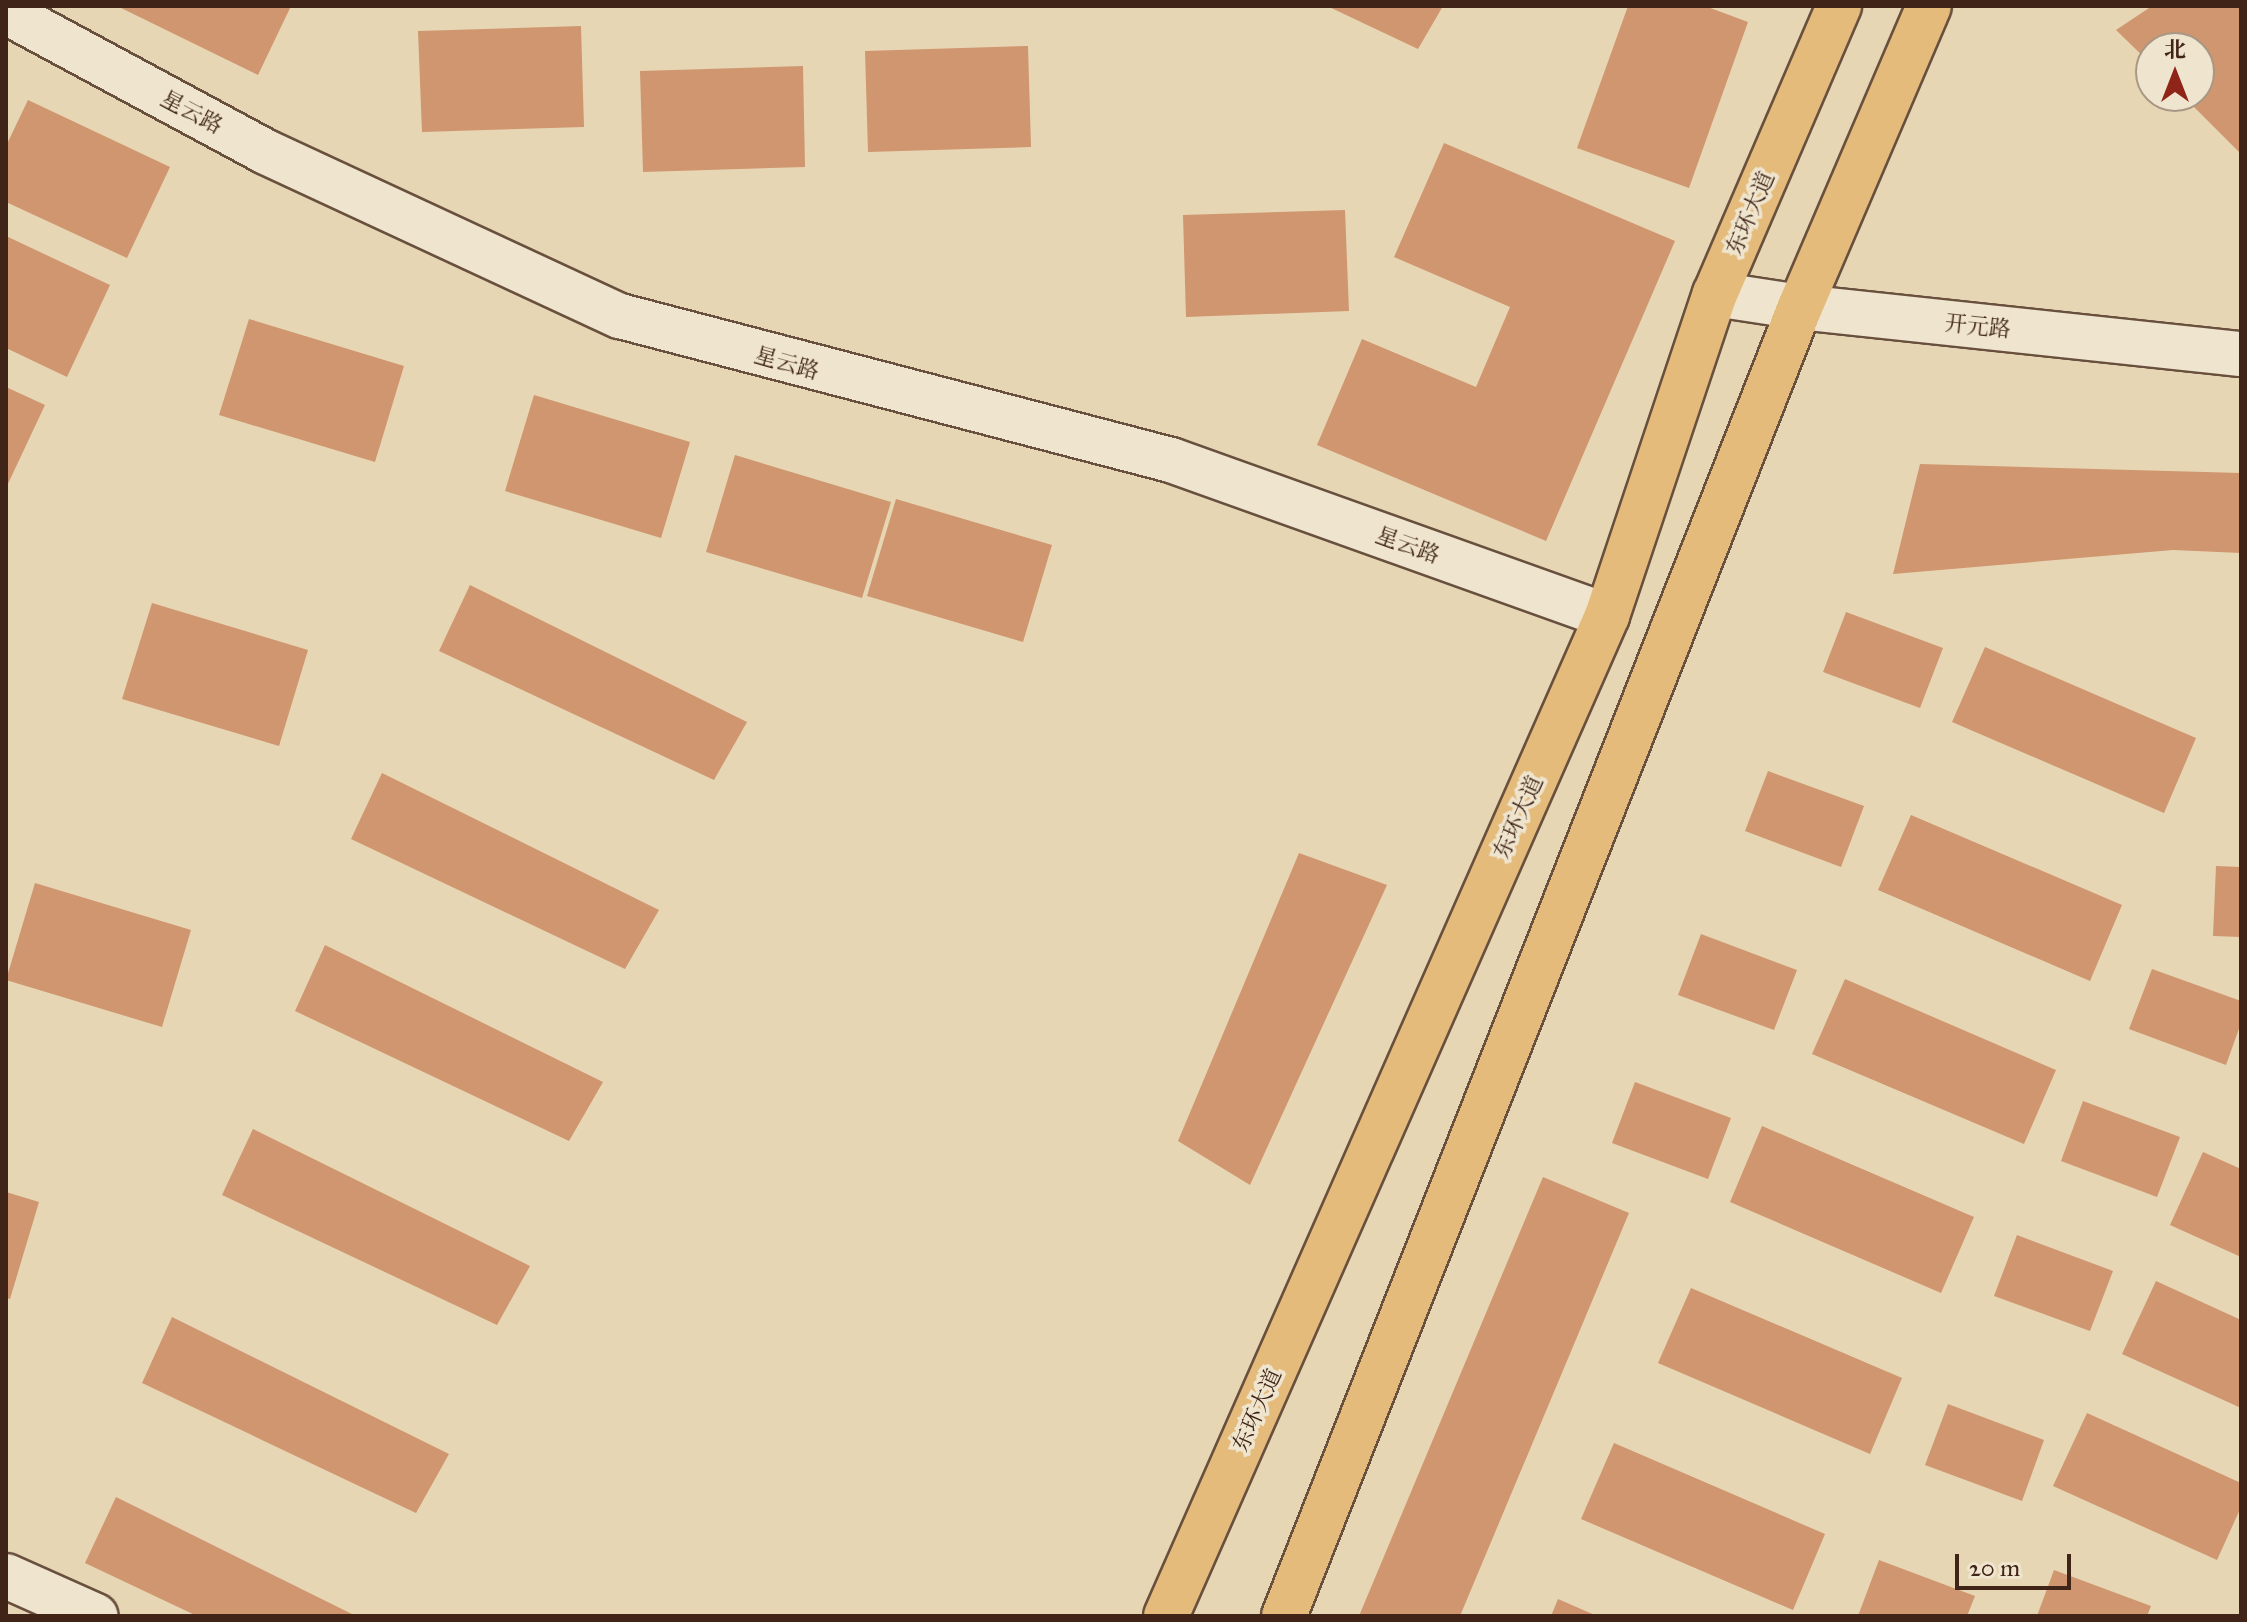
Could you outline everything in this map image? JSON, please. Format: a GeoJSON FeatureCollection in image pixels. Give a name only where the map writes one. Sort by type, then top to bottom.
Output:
{"type":"FeatureCollection","features":[{"type":"Feature","properties":{"kind":"main road","name":"东环大道"},"geometry":{"type":"LineString","coordinates":[[1166,1616],[1607,616],[1715,294],[1839,6]]}},
{"type":"Feature","properties":{"kind":"main road"},"geometry":{"type":"LineString","coordinates":[[1284,1616],[1800,307],[1929,6]]}},
{"type":"Feature","properties":{"kind":"street","name":"星云路"},"geometry":{"type":"LineString","coordinates":[[6,12],[266,152],[620,316],[1171,460],[1607,616]]}},
{"type":"Feature","properties":{"kind":"street","name":"开元路"},"geometry":{"type":"LineString","coordinates":[[1715,294],[1800,307],[2241,354]]}},
{"type":"Feature","properties":{"kind":"street"},"geometry":{"type":"LineString","coordinates":[[6,1576],[96,1616]]}},
{"type":"Feature","properties":{"kind":"building"},"geometry":{"type":"Polygon","coordinates":[[[117,6],[291,6],[258,75],[117,6]]]}},
{"type":"Feature","properties":{"kind":"building"},"geometry":{"type":"Polygon","coordinates":[[[1327,6],[1443,6],[1418,49],[1327,6]]]}},
{"type":"Feature","properties":{"kind":"building"},"geometry":{"type":"Polygon","coordinates":[[[1628,6],[1705,6],[1748,22],[1689,188],[1577,148],[1628,6]]]}},
{"type":"Feature","properties":{"kind":"building"},"geometry":{"type":"Polygon","coordinates":[[[2152,6],[2241,6],[2241,154],[2199,112],[2215,112],[2215,32],[2135,32],[2135,48],[2116,30],[2152,6]]]}},
{"type":"Feature","properties":{"kind":"building"},"geometry":{"type":"Polygon","coordinates":[[[581,26],[584,127],[422,132],[418,31],[581,26]]]}},
{"type":"Feature","properties":{"kind":"building"},"geometry":{"type":"Polygon","coordinates":[[[1028,46],[1031,147],[868,152],[865,51],[1028,46]]]}},
{"type":"Feature","properties":{"kind":"building"},"geometry":{"type":"Polygon","coordinates":[[[803,66],[805,167],[643,172],[640,71],[803,66]]]}},
{"type":"Feature","properties":{"kind":"building"},"geometry":{"type":"Polygon","coordinates":[[[28,100],[170,167],[127,258],[6,202],[6,146],[28,100]]]}},
{"type":"Feature","properties":{"kind":"building"},"geometry":{"type":"Polygon","coordinates":[[[1444,143],[1675,241],[1546,541],[1317,445],[1362,339],[1476,387],[1510,307],[1394,257],[1444,143]]]}},
{"type":"Feature","properties":{"kind":"building"},"geometry":{"type":"Polygon","coordinates":[[[1345,210],[1349,311],[1186,317],[1183,215],[1345,210]]]}},
{"type":"Feature","properties":{"kind":"building"},"geometry":{"type":"Polygon","coordinates":[[[6,236],[110,285],[67,377],[6,348],[6,236]]]}},
{"type":"Feature","properties":{"kind":"building"},"geometry":{"type":"Polygon","coordinates":[[[249,319],[404,366],[375,462],[219,415],[249,319]]]}},
{"type":"Feature","properties":{"kind":"building"},"geometry":{"type":"Polygon","coordinates":[[[6,387],[45,405],[6,488],[6,387]]]}},
{"type":"Feature","properties":{"kind":"building"},"geometry":{"type":"Polygon","coordinates":[[[534,395],[690,442],[661,538],[505,491],[534,395]]]}},
{"type":"Feature","properties":{"kind":"building"},"geometry":{"type":"Polygon","coordinates":[[[735,455],[891,502],[862,598],[706,552],[735,455]]]}},
{"type":"Feature","properties":{"kind":"building"},"geometry":{"type":"Polygon","coordinates":[[[1920,464],[2241,473],[2241,553],[2173,550],[1893,574],[1920,464]]]}},
{"type":"Feature","properties":{"kind":"building"},"geometry":{"type":"Polygon","coordinates":[[[896,499],[1052,545],[1023,642],[867,596],[896,499]]]}},
{"type":"Feature","properties":{"kind":"building"},"geometry":{"type":"Polygon","coordinates":[[[470,585],[747,722],[714,780],[439,651],[470,585]]]}},
{"type":"Feature","properties":{"kind":"building"},"geometry":{"type":"Polygon","coordinates":[[[152,603],[308,650],[279,746],[122,699],[152,603]]]}},
{"type":"Feature","properties":{"kind":"building"},"geometry":{"type":"Polygon","coordinates":[[[1846,612],[1943,648],[1920,708],[1823,672],[1846,612]]]}},
{"type":"Feature","properties":{"kind":"building"},"geometry":{"type":"Polygon","coordinates":[[[1985,647],[2196,738],[2164,813],[1952,722],[1985,647]]]}},
{"type":"Feature","properties":{"kind":"building"},"geometry":{"type":"Polygon","coordinates":[[[1768,771],[1864,806],[1841,867],[1745,831],[1768,771]]]}},
{"type":"Feature","properties":{"kind":"building"},"geometry":{"type":"Polygon","coordinates":[[[382,773],[659,910],[625,969],[351,839],[382,773]]]}},
{"type":"Feature","properties":{"kind":"building"},"geometry":{"type":"Polygon","coordinates":[[[1911,815],[2122,905],[2090,981],[1878,890],[1911,815]]]}},
{"type":"Feature","properties":{"kind":"building"},"geometry":{"type":"Polygon","coordinates":[[[1299,853],[1387,885],[1250,1185],[1178,1141],[1299,853]]]}},
{"type":"Feature","properties":{"kind":"building"},"geometry":{"type":"Polygon","coordinates":[[[2216,866],[2241,867],[2241,937],[2213,936],[2216,866]]]}},
{"type":"Feature","properties":{"kind":"building"},"geometry":{"type":"Polygon","coordinates":[[[35,883],[191,930],[162,1027],[6,980],[35,883]]]}},
{"type":"Feature","properties":{"kind":"building"},"geometry":{"type":"Polygon","coordinates":[[[1701,934],[1797,970],[1774,1030],[1678,995],[1701,934]]]}},
{"type":"Feature","properties":{"kind":"building"},"geometry":{"type":"Polygon","coordinates":[[[325,945],[603,1082],[569,1141],[295,1011],[325,945]]]}},
{"type":"Feature","properties":{"kind":"building"},"geometry":{"type":"Polygon","coordinates":[[[2152,969],[2241,1001],[2241,1023],[2226,1065],[2129,1029],[2152,969]]]}},
{"type":"Feature","properties":{"kind":"building"},"geometry":{"type":"Polygon","coordinates":[[[1845,979],[2056,1070],[2024,1144],[1812,1054],[1845,979]]]}},
{"type":"Feature","properties":{"kind":"building"},"geometry":{"type":"Polygon","coordinates":[[[1635,1082],[1731,1118],[1708,1179],[1612,1143],[1635,1082]]]}},
{"type":"Feature","properties":{"kind":"building"},"geometry":{"type":"Polygon","coordinates":[[[2083,1101],[2180,1137],[2157,1197],[2061,1161],[2083,1101]]]}},
{"type":"Feature","properties":{"kind":"building"},"geometry":{"type":"Polygon","coordinates":[[[1762,1126],[1974,1217],[1941,1293],[1730,1202],[1762,1126]]]}},
{"type":"Feature","properties":{"kind":"building"},"geometry":{"type":"Polygon","coordinates":[[[253,1129],[530,1266],[497,1325],[222,1195],[253,1129]]]}},
{"type":"Feature","properties":{"kind":"building"},"geometry":{"type":"Polygon","coordinates":[[[2203,1152],[2241,1169],[2241,1257],[2170,1225],[2203,1152]]]}},
{"type":"Feature","properties":{"kind":"building"},"geometry":{"type":"Polygon","coordinates":[[[1543,1177],[1629,1213],[1460,1616],[1359,1616],[1543,1177]]]}},
{"type":"Feature","properties":{"kind":"building"},"geometry":{"type":"Polygon","coordinates":[[[6,1192],[39,1202],[10,1299],[6,1298],[6,1192]]]}},
{"type":"Feature","properties":{"kind":"building"},"geometry":{"type":"Polygon","coordinates":[[[2017,1235],[2113,1271],[2090,1331],[1994,1296],[2017,1235]]]}},
{"type":"Feature","properties":{"kind":"building"},"geometry":{"type":"Polygon","coordinates":[[[2156,1281],[2241,1320],[2241,1408],[2122,1354],[2156,1281]]]}},
{"type":"Feature","properties":{"kind":"building"},"geometry":{"type":"Polygon","coordinates":[[[1691,1288],[1902,1378],[1870,1454],[1658,1363],[1691,1288]]]}},
{"type":"Feature","properties":{"kind":"building"},"geometry":{"type":"Polygon","coordinates":[[[172,1317],[449,1454],[416,1513],[142,1383],[172,1317]]]}},
{"type":"Feature","properties":{"kind":"building"},"geometry":{"type":"Polygon","coordinates":[[[1948,1404],[2044,1440],[2022,1501],[1925,1465],[1948,1404]]]}},
{"type":"Feature","properties":{"kind":"building"},"geometry":{"type":"Polygon","coordinates":[[[2087,1413],[2241,1483],[2241,1507],[2217,1560],[2053,1486],[2087,1413]]]}},
{"type":"Feature","properties":{"kind":"building"},"geometry":{"type":"Polygon","coordinates":[[[1614,1443],[1825,1534],[1793,1610],[1581,1519],[1614,1443]]]}},
{"type":"Feature","properties":{"kind":"building"},"geometry":{"type":"Polygon","coordinates":[[[116,1497],[356,1616],[197,1616],[85,1563],[116,1497]]]}},
{"type":"Feature","properties":{"kind":"building"},"geometry":{"type":"Polygon","coordinates":[[[1879,1560],[1975,1596],[1967,1616],[1858,1616],[1879,1560]]]}},
{"type":"Feature","properties":{"kind":"building"},"geometry":{"type":"Polygon","coordinates":[[[2054,1570],[2151,1606],[2147,1616],[2037,1616],[2054,1570]]]}},
{"type":"Feature","properties":{"kind":"building"},"geometry":{"type":"Polygon","coordinates":[[[1558,1599],[1597,1616],[1551,1616],[1558,1599]]]}}]}
